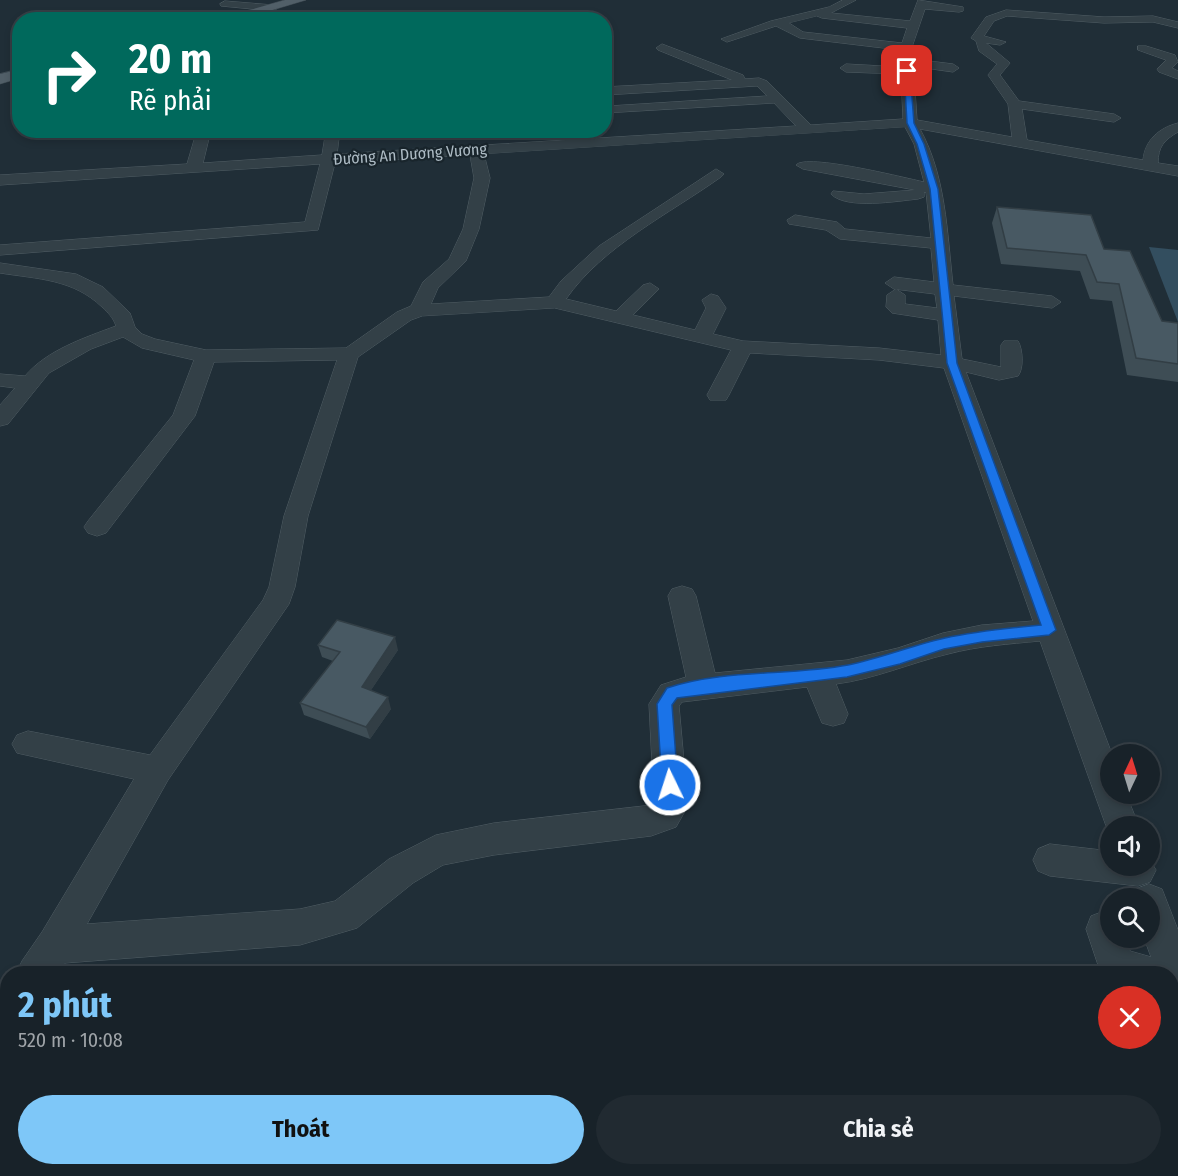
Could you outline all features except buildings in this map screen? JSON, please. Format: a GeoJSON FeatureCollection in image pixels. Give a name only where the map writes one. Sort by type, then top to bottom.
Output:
{"type":"FeatureCollection","features":[{"type":"Feature","properties":{"kind":"main road"},"geometry":{"type":"LineString","coordinates":[[256,12],[300,0]]}},
{"type":"Feature","properties":{"kind":"street"},"geometry":{"type":"LineString","coordinates":[[959,9],[922,2],[913,28],[907,59],[910,118],[921,144],[934,192],[945,315],[952,363],[1118,816]]}},
{"type":"Feature","properties":{"kind":"street"},"geometry":{"type":"LineString","coordinates":[[225,4],[273,8]]}},
{"type":"Feature","properties":{"kind":"street"},"geometry":{"type":"LineString","coordinates":[[727,39],[811,14],[833,9],[850,10]]}},
{"type":"Feature","properties":{"kind":"street"},"geometry":{"type":"LineString","coordinates":[[850,10],[861,30]]}},
{"type":"Feature","properties":{"kind":"street"},"geometry":{"type":"LineString","coordinates":[[811,14],[850,10]]}},
{"type":"Feature","properties":{"kind":"street"},"geometry":{"type":"LineString","coordinates":[[1000,42],[977,38],[985,24],[998,15],[1006,13],[1167,25]]}},
{"type":"Feature","properties":{"kind":"street"},"geometry":{"type":"LineString","coordinates":[[835,20],[861,30],[907,59]]}},
{"type":"Feature","properties":{"kind":"street"},"geometry":{"type":"LineString","coordinates":[[775,23],[788,26],[800,35],[861,30]]}},
{"type":"Feature","properties":{"kind":"street"},"geometry":{"type":"LineString","coordinates":[[881,26],[913,28]]}},
{"type":"Feature","properties":{"kind":"street"},"geometry":{"type":"LineString","coordinates":[[821,31],[913,28]]}},
{"type":"Feature","properties":{"kind":"street"},"geometry":{"type":"LineString","coordinates":[[983,40],[980,43],[983,49],[1004,63],[994,75],[1015,104],[1020,142]]}},
{"type":"Feature","properties":{"kind":"street"},"geometry":{"type":"LineString","coordinates":[[662,48],[751,82],[763,84],[807,129]]}},
{"type":"Feature","properties":{"kind":"street"},"geometry":{"type":"LineString","coordinates":[[1142,48],[1171,58],[1173,61],[1163,69],[1178,75]]}},
{"type":"Feature","properties":{"kind":"street"},"geometry":{"type":"LineString","coordinates":[[887,58],[907,59]]}},
{"type":"Feature","properties":{"kind":"street"},"geometry":{"type":"LineString","coordinates":[[846,68],[921,58],[925,64],[953,68]]}},
{"type":"Feature","properties":{"kind":"street"},"geometry":{"type":"LineString","coordinates":[[612,91],[751,82]]}},
{"type":"Feature","properties":{"kind":"street"},"geometry":{"type":"LineString","coordinates":[[612,110],[778,99]]}},
{"type":"Feature","properties":{"kind":"street"},"geometry":{"type":"LineString","coordinates":[[1015,104],[1113,118]]}},
{"type":"Feature","properties":{"kind":"street"},"geometry":{"type":"LineString","coordinates":[[910,118],[943,115]]}},
{"type":"Feature","properties":{"kind":"street"},"geometry":{"type":"LineString","coordinates":[[910,118],[1020,142],[1178,171]]}},
{"type":"Feature","properties":{"kind":"street","name":"Đường An Dương Vương"},"geometry":{"type":"LineString","coordinates":[[0,180],[476,150],[758,127],[807,129],[910,118]]}},
{"type":"Feature","properties":{"kind":"street"},"geometry":{"type":"LineString","coordinates":[[1151,166],[1150,153],[1156,139],[1178,127]]}},
{"type":"Feature","properties":{"kind":"street"},"geometry":{"type":"LineString","coordinates":[[194,167],[202,138]]}},
{"type":"Feature","properties":{"kind":"street"},"geometry":{"type":"LineString","coordinates":[[0,250],[307,227],[315,222],[332,138]]}},
{"type":"Feature","properties":{"kind":"street"},"geometry":{"type":"LineString","coordinates":[[419,310],[430,286],[457,261],[468,238],[482,178],[476,150]]}},
{"type":"Feature","properties":{"kind":"street"},"geometry":{"type":"LineString","coordinates":[[803,165],[854,172],[934,192]]}},
{"type":"Feature","properties":{"kind":"street"},"geometry":{"type":"LineString","coordinates":[[555,302],[565,285],[606,250],[716,174]]}},
{"type":"Feature","properties":{"kind":"street"},"geometry":{"type":"LineString","coordinates":[[839,194],[864,199],[934,192]]}},
{"type":"Feature","properties":{"kind":"street"},"geometry":{"type":"LineString","coordinates":[[795,220],[831,226],[840,234],[940,244]]}},
{"type":"Feature","properties":{"kind":"street"},"geometry":{"type":"LineString","coordinates":[[869,253],[892,254],[895,251],[893,239]]}},
{"type":"Feature","properties":{"kind":"street"},"geometry":{"type":"LineString","coordinates":[[0,268],[53,274],[84,284],[96,291],[123,317],[126,329],[135,338],[149,344],[206,356],[349,354],[360,349],[404,316],[419,310],[555,302],[743,347],[856,352],[952,363],[1009,374],[1011,345]]}},
{"type":"Feature","properties":{"kind":"street"},"geometry":{"type":"LineString","coordinates":[[620,317],[650,289]]}},
{"type":"Feature","properties":{"kind":"street"},"geometry":{"type":"LineString","coordinates":[[945,315],[899,309],[896,307],[895,289],[944,289],[1052,302]]}},
{"type":"Feature","properties":{"kind":"street"},"geometry":{"type":"LineString","coordinates":[[701,338],[716,308],[711,300]]}},
{"type":"Feature","properties":{"kind":"street"},"geometry":{"type":"LineString","coordinates":[[0,419],[42,369],[61,356],[126,329]]}},
{"type":"Feature","properties":{"kind":"street"},"geometry":{"type":"LineString","coordinates":[[882,340],[907,346],[915,358]]}},
{"type":"Feature","properties":{"kind":"street"},"geometry":{"type":"LineString","coordinates":[[718,395],[743,347]]}},
{"type":"Feature","properties":{"kind":"street"},"geometry":{"type":"LineString","coordinates":[[41,966],[157,770],[275,604],[282,587],[298,508],[349,354]]}},
{"type":"Feature","properties":{"kind":"street"},"geometry":{"type":"LineString","coordinates":[[97,527],[184,416],[206,356]]}},
{"type":"Feature","properties":{"kind":"street"},"geometry":{"type":"LineString","coordinates":[[0,380],[30,384]]}},
{"type":"Feature","properties":{"kind":"street"},"geometry":{"type":"LineString","coordinates":[[682,596],[703,687]]}},
{"type":"Feature","properties":{"kind":"street"},"geometry":{"type":"LineString","coordinates":[[55,945],[300,927],[344,916],[401,871],[436,851],[494,839],[651,821],[664,816],[671,806],[664,704],[672,693],[703,687],[847,671],[952,642],[1049,630]]}},
{"type":"Feature","properties":{"kind":"street"},"geometry":{"type":"LineString","coordinates":[[817,674],[833,714]]}},
{"type":"Feature","properties":{"kind":"street"},"geometry":{"type":"LineString","coordinates":[[28,744],[157,770]]}},
{"type":"Feature","properties":{"kind":"street"},"geometry":{"type":"LineString","coordinates":[[1050,860],[1143,884],[1165,966]]}},
{"type":"Feature","properties":{"kind":"street"},"geometry":{"type":"LineString","coordinates":[[1111,948],[1116,964],[1120,966]]}},
{"type":"Feature","properties":{"kind":"water"},"geometry":{"type":"Polygon","coordinates":[[[1149,247],[1178,250],[1178,322],[1149,247]]]}},
{"type":"Feature","properties":{"kind":"route"},"geometry":{"type":"LineString","coordinates":[[670,785],[664,704],[672,693],[688,688],[847,671],[900,658],[943,644],[982,636],[1049,630],[952,363],[945,315],[934,189],[921,144],[910,123],[907,71]]}}]}
